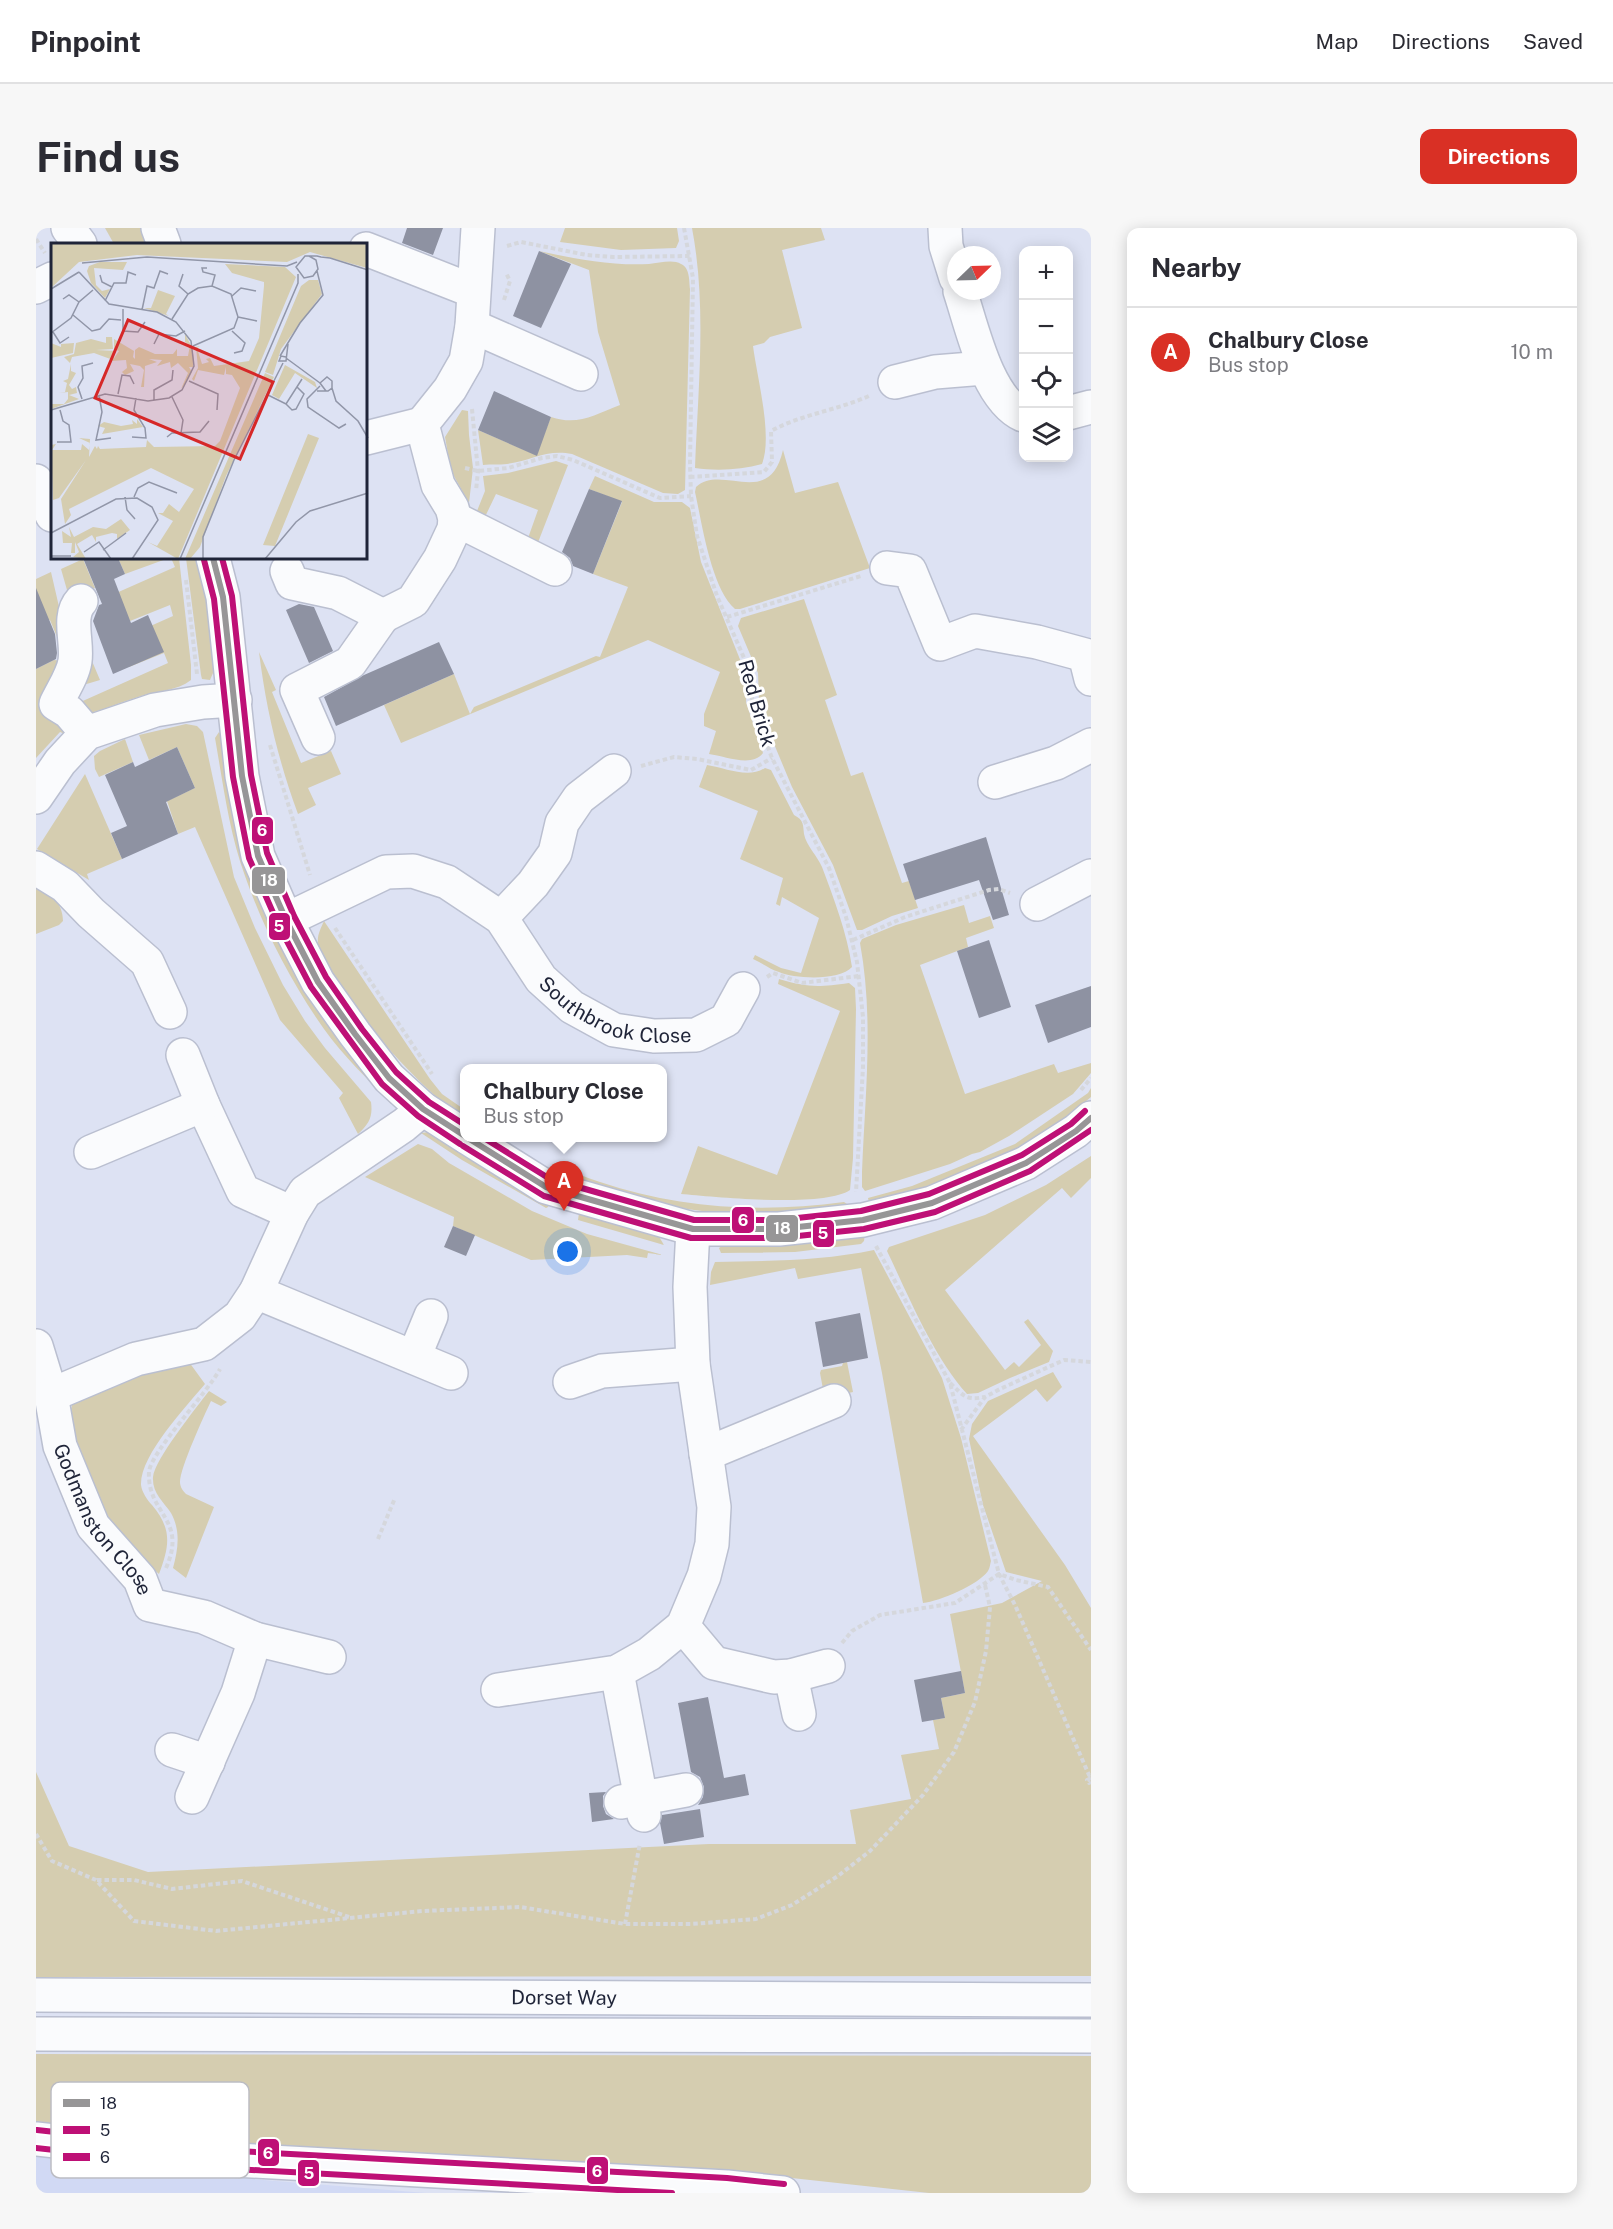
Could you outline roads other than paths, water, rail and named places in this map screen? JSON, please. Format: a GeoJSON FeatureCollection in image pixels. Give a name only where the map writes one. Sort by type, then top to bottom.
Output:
{"type":"FeatureCollection","features":[{"type":"Feature","properties":{"kind":"main road"},"geometry":{"type":"LineString","coordinates":[[68,228],[79,243]]}},
{"type":"Feature","properties":{"kind":"main road"},"geometry":{"type":"LineString","coordinates":[[158,228],[164,243]]}},
{"type":"Feature","properties":{"kind":"main road"},"geometry":{"type":"LineString","coordinates":[[368,438],[422,424],[450,389],[466,361],[472,326],[478,228]]}},
{"type":"Feature","properties":{"kind":"main road"},"geometry":{"type":"LineString","coordinates":[[945,228],[947,249]]}},
{"type":"Feature","properties":{"kind":"main road"},"geometry":{"type":"LineString","coordinates":[[368,250],[473,291]]}},
{"type":"Feature","properties":{"kind":"main road"},"geometry":{"type":"LineString","coordinates":[[36,287],[51,280]]}},
{"type":"Feature","properties":{"kind":"main road"},"geometry":{"type":"LineString","coordinates":[[963,300],[984,368],[1008,404],[1019,412]]}},
{"type":"Feature","properties":{"kind":"main road"},"geometry":{"type":"LineString","coordinates":[[472,326],[581,374]]}},
{"type":"Feature","properties":{"kind":"main road"},"geometry":{"type":"LineString","coordinates":[[895,382],[935,372],[984,368]]}},
{"type":"Feature","properties":{"kind":"main road"},"geometry":{"type":"LineString","coordinates":[[1073,412],[1091,407]]}},
{"type":"Feature","properties":{"kind":"main road"},"geometry":{"type":"LineString","coordinates":[[318,738],[297,690],[350,663],[383,616],[413,601],[440,559],[454,530],[455,519],[452,508],[438,485],[422,424]]}},
{"type":"Feature","properties":{"kind":"main road"},"geometry":{"type":"LineString","coordinates":[[36,481],[51,513]]}},
{"type":"Feature","properties":{"kind":"main road"},"geometry":{"type":"LineString","coordinates":[[455,519],[555,569]]}},
{"type":"Feature","properties":{"kind":"main road"},"geometry":{"type":"LineString","coordinates":[[214,560],[223,597],[219,701],[242,776],[258,856],[286,920],[318,982],[355,1034],[389,1078],[431,1096],[460,1130]]}},
{"type":"Feature","properties":{"kind":"main road"},"geometry":{"type":"LineString","coordinates":[[887,568],[910,571],[940,644],[975,631],[1037,642],[1089,662]]}},
{"type":"Feature","properties":{"kind":"main road"},"geometry":{"type":"LineString","coordinates":[[287,571],[292,583],[338,593],[383,616]]}},
{"type":"Feature","properties":{"kind":"main road"},"geometry":{"type":"LineString","coordinates":[[81,601],[76,606],[74,615],[75,662],[46,705],[69,712],[87,733]]}},
{"type":"Feature","properties":{"kind":"main road"},"geometry":{"type":"LineString","coordinates":[[36,797],[60,762],[87,733],[155,710],[219,701]]}},
{"type":"Feature","properties":{"kind":"main road"},"geometry":{"type":"LineString","coordinates":[[995,782],[1056,763],[1091,745]]}},
{"type":"Feature","properties":{"kind":"main road"},"geometry":{"type":"LineString","coordinates":[[501,918],[533,884],[555,853],[562,823],[579,798],[614,771]]}},
{"type":"Feature","properties":{"kind":"main road"},"geometry":{"type":"LineString","coordinates":[[36,868],[65,886],[82,922],[123,942],[147,962],[170,1012]]}},
{"type":"Feature","properties":{"kind":"main road","name":"Southbrook Close"},"geometry":{"type":"LineString","coordinates":[[286,920],[386,872],[413,871],[447,882],[501,918],[541,979],[572,1007],[614,1030],[654,1036],[696,1035],[726,1020],[743,989]]}},
{"type":"Feature","properties":{"kind":"main road"},"geometry":{"type":"LineString","coordinates":[[1037,904],[1091,876]]}},
{"type":"Feature","properties":{"kind":"main road"},"geometry":{"type":"LineString","coordinates":[[183,1055],[203,1105],[243,1191],[292,1213]]}},
{"type":"Feature","properties":{"kind":"main road"},"geometry":{"type":"LineString","coordinates":[[51,1395],[136,1359],[204,1344],[240,1316],[256,1292],[292,1213],[305,1192],[404,1125],[431,1096]]}},
{"type":"Feature","properties":{"kind":"main road"},"geometry":{"type":"LineString","coordinates":[[92,1152],[203,1105]]}},
{"type":"Feature","properties":{"kind":"main road"},"geometry":{"type":"LineString","coordinates":[[474,1142],[546,1187],[693,1229],[779,1230],[863,1221],[932,1203],[1026,1163],[1076,1131],[1084,1106]]}},
{"type":"Feature","properties":{"kind":"main road"},"geometry":{"type":"LineString","coordinates":[[498,1690],[616,1672],[649,1654],[683,1626],[704,1576],[712,1544],[714,1507],[693,1364],[690,1287],[693,1229]]}},
{"type":"Feature","properties":{"kind":"main road"},"geometry":{"type":"LineString","coordinates":[[256,1292],[451,1373]]}},
{"type":"Feature","properties":{"kind":"main road"},"geometry":{"type":"LineString","coordinates":[[414,1357],[431,1316]]}},
{"type":"Feature","properties":{"kind":"main road","name":"Godmanston Close"},"geometry":{"type":"LineString","coordinates":[[36,1346],[51,1395],[60,1446],[93,1526],[140,1579],[150,1605],[204,1617],[255,1639],[329,1657]]}},
{"type":"Feature","properties":{"kind":"main road"},"geometry":{"type":"LineString","coordinates":[[570,1382],[602,1371],[693,1364]]}},
{"type":"Feature","properties":{"kind":"main road"},"geometry":{"type":"LineString","coordinates":[[706,1454],[834,1401]]}},
{"type":"Feature","properties":{"kind":"main road"},"geometry":{"type":"LineString","coordinates":[[683,1626],[714,1663],[774,1677],[791,1676],[828,1666]]}},
{"type":"Feature","properties":{"kind":"main road"},"geometry":{"type":"LineString","coordinates":[[192,1797],[238,1693],[255,1639]]}},
{"type":"Feature","properties":{"kind":"main road"},"geometry":{"type":"LineString","coordinates":[[616,1672],[635,1805],[686,1790]]}},
{"type":"Feature","properties":{"kind":"main road"},"geometry":{"type":"LineString","coordinates":[[791,1676],[799,1714]]}},
{"type":"Feature","properties":{"kind":"main road"},"geometry":{"type":"LineString","coordinates":[[172,1750],[208,1762]]}},
{"type":"Feature","properties":{"kind":"main road","name":"Dorset Way"},"geometry":{"type":"LineString","coordinates":[[36,1995],[1091,2000]]}},
{"type":"Feature","properties":{"kind":"main road","name":"Dorset Way"},"geometry":{"type":"LineString","coordinates":[[36,2034],[1091,2036]]}},
{"type":"Feature","properties":{"kind":"main road"},"geometry":{"type":"LineString","coordinates":[[36,2139],[51,2141]]}},
{"type":"Feature","properties":{"kind":"main road"},"geometry":{"type":"LineString","coordinates":[[249,2161],[783,2193]]}},
{"type":"Feature","properties":{"kind":"place","name":"Chalbury Close"},"geometry":{"type":"Point","coordinates":[564,1211]}}]}
